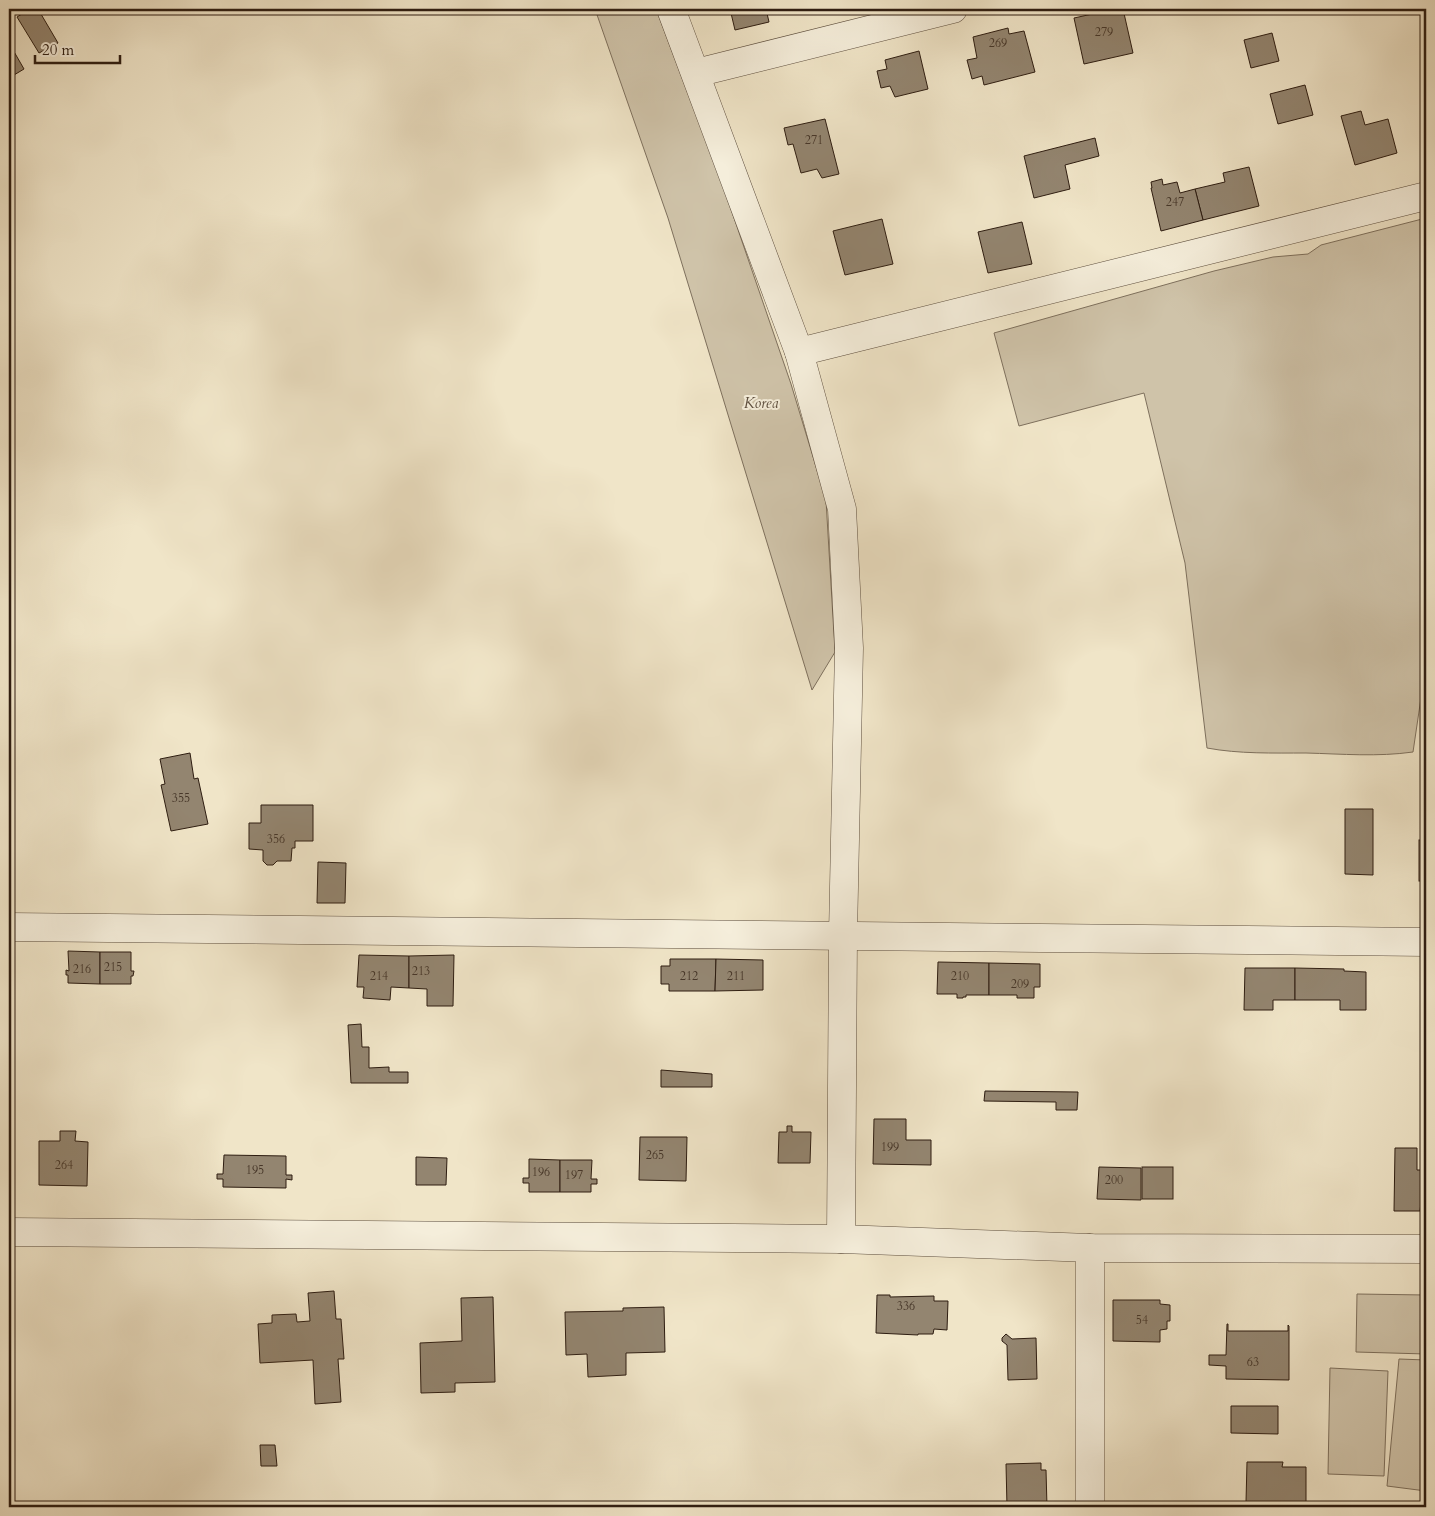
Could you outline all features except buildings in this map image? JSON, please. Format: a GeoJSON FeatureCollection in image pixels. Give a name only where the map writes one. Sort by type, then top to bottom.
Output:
{"type":"FeatureCollection","features":[{"type":"Feature","properties":{"kind":"street"},"geometry":{"type":"LineString","coordinates":[[671,9],[799,352],[842,509],[849,648],[843,935],[841,1239]]}},
{"type":"Feature","properties":{"kind":"street"},"geometry":{"type":"LineString","coordinates":[[696,73],[953,9]]}},
{"type":"Feature","properties":{"kind":"street"},"geometry":{"type":"LineString","coordinates":[[799,352],[1426,196]]}},
{"type":"Feature","properties":{"kind":"street"},"geometry":{"type":"LineString","coordinates":[[9,927],[1426,942]]}},
{"type":"Feature","properties":{"kind":"street"},"geometry":{"type":"LineString","coordinates":[[9,1232],[841,1239],[1090,1248],[1426,1249]]}},
{"type":"Feature","properties":{"kind":"street"},"geometry":{"type":"LineString","coordinates":[[1090,1248],[1090,1507]]}},
{"type":"Feature","properties":{"kind":"green space","name":"Korea"},"geometry":{"type":"Polygon","coordinates":[[[595,9],[656,9],[723,186],[791,384],[826,500],[835,652],[812,690],[668,218],[595,9]]]}},
{"type":"Feature","properties":{"kind":"green space"},"geometry":{"type":"Polygon","coordinates":[[[1426,218],[1426,664],[1413,752],[1373,755],[1269,753],[1207,748],[1185,563],[1144,393],[1019,426],[994,333],[1214,271],[1273,257],[1308,254],[1321,245],[1426,218]]]}},
{"type":"Feature","properties":{"kind":"green space"},"geometry":{"type":"Polygon","coordinates":[[[1357,1294],[1426,1295],[1426,1354],[1356,1352],[1357,1294]]]}},
{"type":"Feature","properties":{"kind":"green space"},"geometry":{"type":"Polygon","coordinates":[[[1399,1359],[1426,1360],[1426,1491],[1387,1486],[1399,1359]]]}},
{"type":"Feature","properties":{"kind":"green space"},"geometry":{"type":"Polygon","coordinates":[[[1330,1368],[1388,1371],[1384,1476],[1328,1474],[1330,1368]]]}}]}
